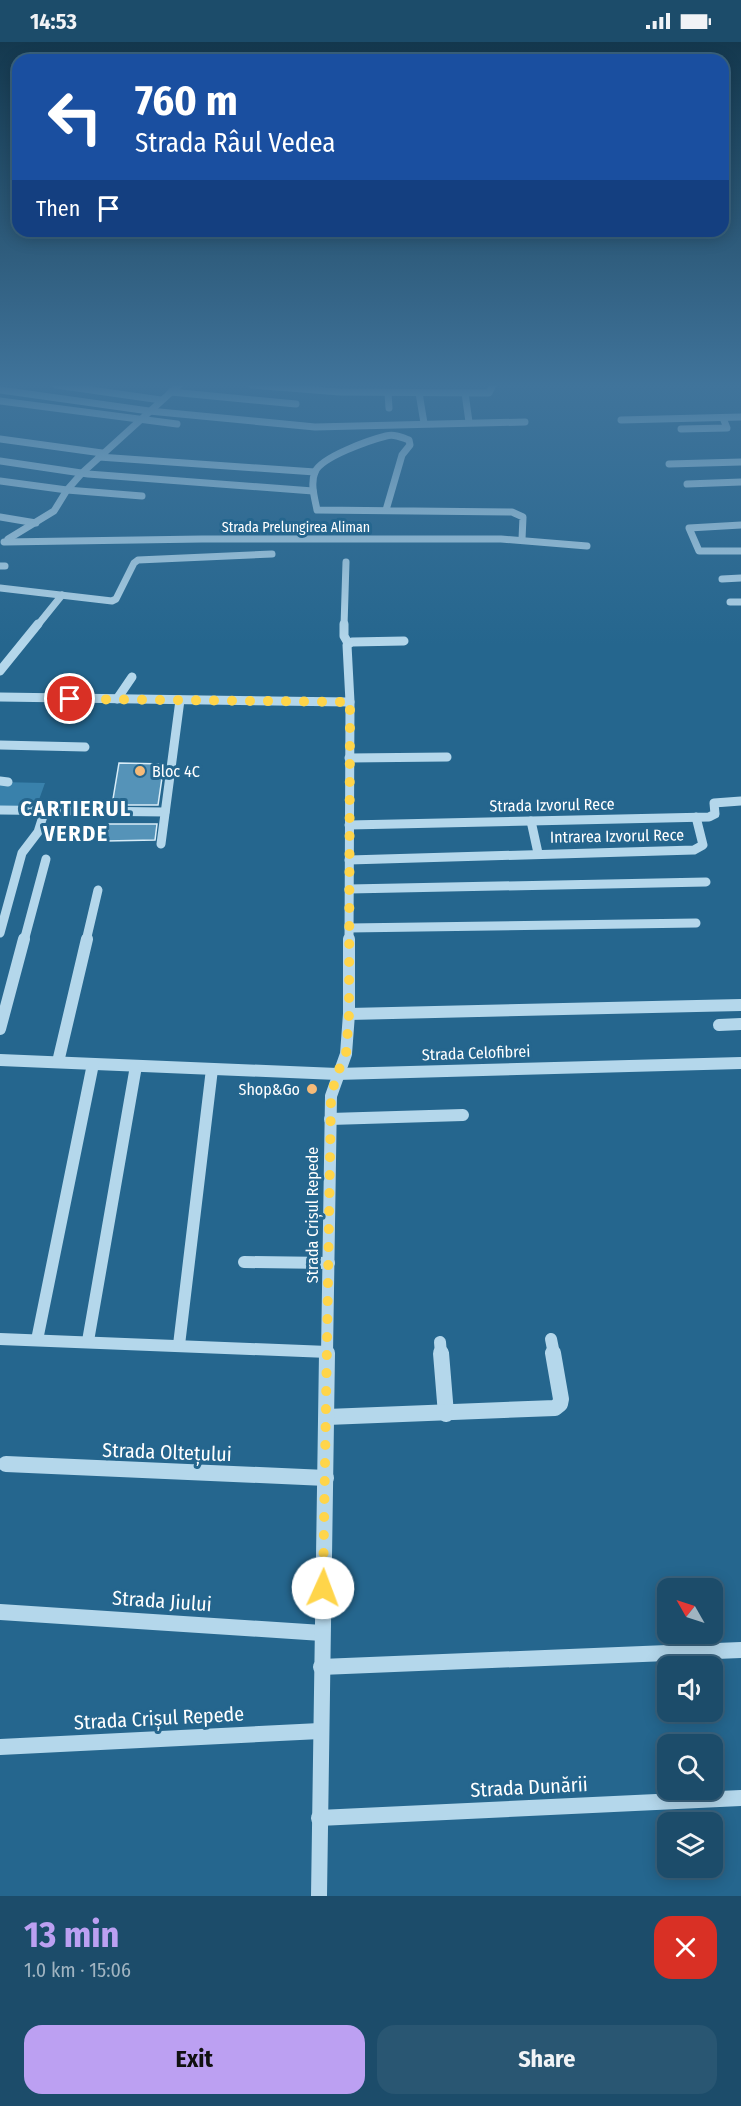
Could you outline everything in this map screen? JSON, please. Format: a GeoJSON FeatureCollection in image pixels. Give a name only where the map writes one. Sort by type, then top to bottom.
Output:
{"type":"FeatureCollection","features":[{"type":"Feature","properties":{"kind":"street"},"geometry":{"type":"LineString","coordinates":[[72,472],[313,491]]}},
{"type":"Feature","properties":{"kind":"street"},"geometry":{"type":"LineString","coordinates":[[309,472],[315,472],[313,491],[316,509],[319,511],[513,512],[523,517],[522,539]]}},
{"type":"Feature","properties":{"kind":"street"},"geometry":{"type":"LineString","coordinates":[[386,510],[397,472]]}},
{"type":"Feature","properties":{"kind":"street"},"geometry":{"type":"LineString","coordinates":[[2,543],[54,512],[67,490],[82,473]]}},
{"type":"Feature","properties":{"kind":"street"},"geometry":{"type":"LineString","coordinates":[[0,481],[67,490],[142,496]]}},
{"type":"Feature","properties":{"kind":"street"},"geometry":{"type":"LineString","coordinates":[[687,484],[741,482]]}},
{"type":"Feature","properties":{"kind":"street"},"geometry":{"type":"LineString","coordinates":[[0,517],[36,523]]}},
{"type":"Feature","properties":{"kind":"street"},"geometry":{"type":"LineString","coordinates":[[741,525],[689,528],[699,550],[741,551]]}},
{"type":"Feature","properties":{"kind":"street","name":"Strada Prelungirea Aliman"},"geometry":{"type":"LineString","coordinates":[[2,543],[37,540],[112,542],[202,539],[522,539],[587,546]]}},
{"type":"Feature","properties":{"kind":"street"},"geometry":{"type":"LineString","coordinates":[[0,588],[112,601],[138,560],[272,554]]}},
{"type":"Feature","properties":{"kind":"street","name":"Strada Crișul Repede"},"geometry":{"type":"LineString","coordinates":[[319,1896],[321,1667],[330,1263],[330,1119],[331,1096],[346,1054],[349,1014],[350,702],[348,643],[344,636],[346,562]]}},
{"type":"Feature","properties":{"kind":"street"},"geometry":{"type":"LineString","coordinates":[[722,579],[741,578]]}},
{"type":"Feature","properties":{"kind":"street"},"geometry":{"type":"LineString","coordinates":[[0,671],[62,595]]}},
{"type":"Feature","properties":{"kind":"street"},"geometry":{"type":"LineString","coordinates":[[730,602],[741,602]]}},
{"type":"Feature","properties":{"kind":"street"},"geometry":{"type":"LineString","coordinates":[[348,643],[404,641]]}},
{"type":"Feature","properties":{"kind":"street"},"geometry":{"type":"LineString","coordinates":[[117,699],[132,677]]}},
{"type":"Feature","properties":{"kind":"street"},"geometry":{"type":"LineString","coordinates":[[0,698],[350,702]]}},
{"type":"Feature","properties":{"kind":"street"},"geometry":{"type":"LineString","coordinates":[[161,844],[180,700]]}},
{"type":"Feature","properties":{"kind":"street"},"geometry":{"type":"LineString","coordinates":[[0,745],[84,747]]}},
{"type":"Feature","properties":{"kind":"street"},"geometry":{"type":"LineString","coordinates":[[349,758],[447,757]]}},
{"type":"Feature","properties":{"kind":"street"},"geometry":{"type":"LineString","coordinates":[[696,817],[713,816],[712,804],[716,801],[741,801]]}},
{"type":"Feature","properties":{"kind":"street"},"geometry":{"type":"LineString","coordinates":[[0,810],[165,812]]}},
{"type":"Feature","properties":{"kind":"street"},"geometry":{"type":"LineString","coordinates":[[0,933],[22,853],[38,832],[45,810]]}},
{"type":"Feature","properties":{"kind":"street","name":"Strada Izvorul Rece"},"geometry":{"type":"LineString","coordinates":[[349,825],[696,817]]}},
{"type":"Feature","properties":{"kind":"street","name":"Intrarea Izvorul Rece"},"geometry":{"type":"LineString","coordinates":[[349,860],[694,850],[702,845],[703,841],[696,817]]}},
{"type":"Feature","properties":{"kind":"street","name":"Intrarea Izvorul Rece"},"geometry":{"type":"LineString","coordinates":[[531,820],[538,853]]}},
{"type":"Feature","properties":{"kind":"street"},"geometry":{"type":"LineString","coordinates":[[0,1029],[46,859]]}},
{"type":"Feature","properties":{"kind":"street"},"geometry":{"type":"LineString","coordinates":[[349,889],[706,882]]}},
{"type":"Feature","properties":{"kind":"street"},"geometry":{"type":"LineString","coordinates":[[58,1062],[98,890]]}},
{"type":"Feature","properties":{"kind":"street"},"geometry":{"type":"LineString","coordinates":[[349,928],[696,923]]}},
{"type":"Feature","properties":{"kind":"street"},"geometry":{"type":"LineString","coordinates":[[349,1014],[741,1005]]}},
{"type":"Feature","properties":{"kind":"street"},"geometry":{"type":"LineString","coordinates":[[719,1025],[741,1024]]}},
{"type":"Feature","properties":{"kind":"street","name":"Strada Celofibrei"},"geometry":{"type":"LineString","coordinates":[[0,1060],[337,1074],[741,1063]]}},
{"type":"Feature","properties":{"kind":"street"},"geometry":{"type":"LineString","coordinates":[[37,1340],[93,1064]]}},
{"type":"Feature","properties":{"kind":"street"},"geometry":{"type":"LineString","coordinates":[[88,1341],[136,1066]]}},
{"type":"Feature","properties":{"kind":"street"},"geometry":{"type":"LineString","coordinates":[[179,1345],[212,1069]]}},
{"type":"Feature","properties":{"kind":"street"},"geometry":{"type":"LineString","coordinates":[[330,1119],[463,1115]]}},
{"type":"Feature","properties":{"kind":"street"},"geometry":{"type":"LineString","coordinates":[[244,1262],[330,1263]]}},
{"type":"Feature","properties":{"kind":"street"},"geometry":{"type":"LineString","coordinates":[[0,1339],[328,1352]]}},
{"type":"Feature","properties":{"kind":"street"},"geometry":{"type":"LineString","coordinates":[[327,1417],[555,1408],[560,1404],[552,1339]]}},
{"type":"Feature","properties":{"kind":"street"},"geometry":{"type":"LineString","coordinates":[[440,1342],[446,1414]]}},
{"type":"Feature","properties":{"kind":"street","name":"Strada Oltețului"},"geometry":{"type":"LineString","coordinates":[[6,1464],[326,1478]]}},
{"type":"Feature","properties":{"kind":"street","name":"Strada Jiului"},"geometry":{"type":"LineString","coordinates":[[0,1612],[322,1633]]}},
{"type":"Feature","properties":{"kind":"street"},"geometry":{"type":"LineString","coordinates":[[321,1667],[741,1650]]}},
{"type":"Feature","properties":{"kind":"street","name":"Strada Crișul Repede"},"geometry":{"type":"LineString","coordinates":[[0,1747],[320,1731]]}},
{"type":"Feature","properties":{"kind":"street","name":"Strada Dunării"},"geometry":{"type":"LineString","coordinates":[[319,1818],[741,1798]]}},
{"type":"Feature","properties":{"kind":"shaded area"},"geometry":{"type":"Polygon","coordinates":[[[0,782],[45,783],[36,808],[0,807],[0,782]]]}},
{"type":"Feature","properties":{"kind":"building"},"geometry":{"type":"Polygon","coordinates":[[[119,763],[164,764],[158,805],[112,805],[119,763]]]}},
{"type":"Feature","properties":{"kind":"building"},"geometry":{"type":"Polygon","coordinates":[[[109,824],[157,824],[155,840],[106,841],[109,824]]]}},
{"type":"Feature","properties":{"kind":"place","name":"Bloc 4C"},"geometry":{"type":"Point","coordinates":[140,771]}},
{"type":"Feature","properties":{"kind":"place","name":"Shop&Go"},"geometry":{"type":"Point","coordinates":[312,1089]}},
{"type":"Feature","properties":{"kind":"district","name":"CARTIERUL VERDE"},"geometry":{"type":"Point","coordinates":[76,820]}},
{"type":"Feature","properties":{"kind":"route"},"geometry":{"type":"LineString","coordinates":[[70,699],[350,702],[349,1014],[346,1054],[331,1096],[323,1588]]}}]}
